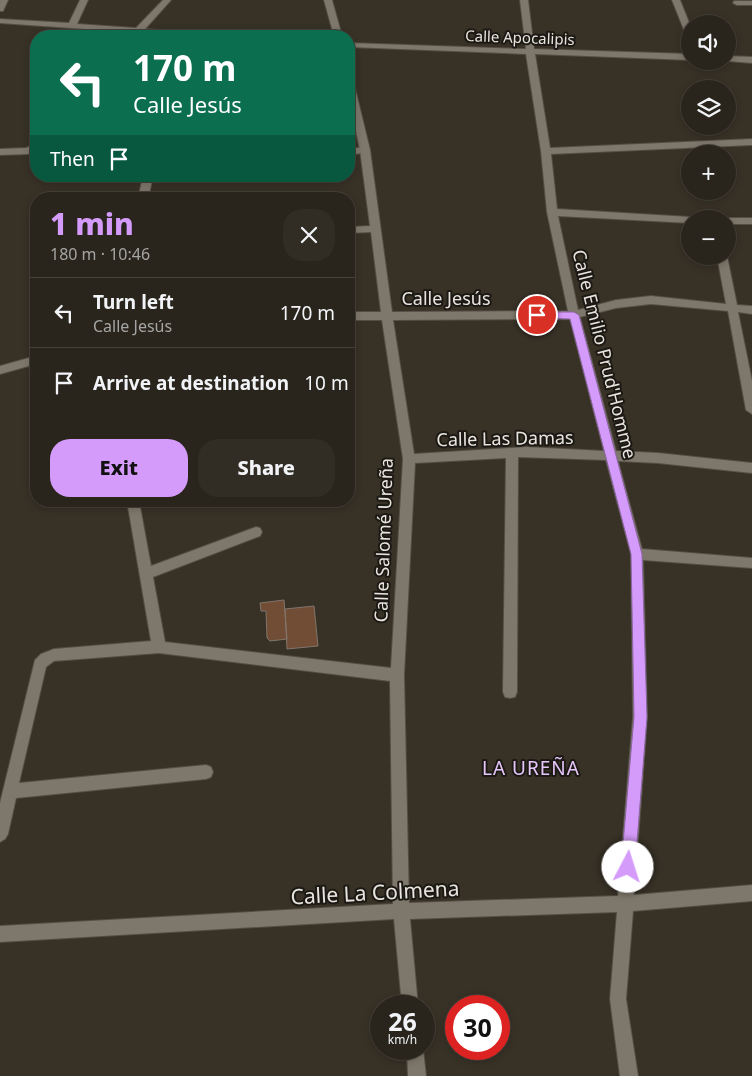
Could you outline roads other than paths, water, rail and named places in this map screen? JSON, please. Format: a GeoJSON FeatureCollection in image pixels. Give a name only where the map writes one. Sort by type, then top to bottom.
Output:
{"type":"FeatureCollection","features":[{"type":"Feature","properties":{"kind":"street"},"geometry":{"type":"LineString","coordinates":[[0,10],[4,0]]}},
{"type":"Feature","properties":{"kind":"street"},"geometry":{"type":"LineString","coordinates":[[71,26],[84,0]]}},
{"type":"Feature","properties":{"kind":"street"},"geometry":{"type":"LineString","coordinates":[[139,30],[167,0]]}},
{"type":"Feature","properties":{"kind":"street"},"geometry":{"type":"LineString","coordinates":[[328,0],[336,30]]}},
{"type":"Feature","properties":{"kind":"street","name":"Calle Emilio Prud'Homme"},"geometry":{"type":"LineString","coordinates":[[524,0],[546,151],[552,212],[574,315],[637,554],[640,717],[618,998],[629,1076]]}},
{"type":"Feature","properties":{"kind":"street"},"geometry":{"type":"LineString","coordinates":[[676,0],[682,15]]}},
{"type":"Feature","properties":{"kind":"street"},"geometry":{"type":"LineString","coordinates":[[737,3],[752,3]]}},
{"type":"Feature","properties":{"kind":"street"},"geometry":{"type":"LineString","coordinates":[[0,21],[71,26],[90,30]]}},
{"type":"Feature","properties":{"kind":"street","name":"Calle Apocalipis"},"geometry":{"type":"LineString","coordinates":[[355,45],[530,50],[681,58]]}},
{"type":"Feature","properties":{"kind":"street"},"geometry":{"type":"LineString","coordinates":[[736,59],[752,60]]}},
{"type":"Feature","properties":{"kind":"street","name":"Calle Salomé Ureña"},"geometry":{"type":"LineString","coordinates":[[355,106],[365,150],[374,229],[398,397],[409,459],[397,675],[401,911],[409,995]]}},
{"type":"Feature","properties":{"kind":"street"},"geometry":{"type":"LineString","coordinates":[[546,151],[752,142]]}},
{"type":"Feature","properties":{"kind":"street"},"geometry":{"type":"LineString","coordinates":[[0,152],[30,149]]}},
{"type":"Feature","properties":{"kind":"street"},"geometry":{"type":"LineString","coordinates":[[355,151],[365,150]]}},
{"type":"Feature","properties":{"kind":"street"},"geometry":{"type":"LineString","coordinates":[[552,212],[681,219]]}},
{"type":"Feature","properties":{"kind":"street"},"geometry":{"type":"LineString","coordinates":[[736,222],[752,221]]}},
{"type":"Feature","properties":{"kind":"street"},"geometry":{"type":"LineString","coordinates":[[355,230],[374,229]]}},
{"type":"Feature","properties":{"kind":"street"},"geometry":{"type":"LineString","coordinates":[[724,265],[750,385],[752,410]]}},
{"type":"Feature","properties":{"kind":"street","name":"Calle Jesús"},"geometry":{"type":"LineString","coordinates":[[355,316],[574,315],[635,301],[651,300],[752,310]]}},
{"type":"Feature","properties":{"kind":"street"},"geometry":{"type":"LineString","coordinates":[[0,370],[30,362]]}},
{"type":"Feature","properties":{"kind":"street"},"geometry":{"type":"LineString","coordinates":[[510,692],[512,453]]}},
{"type":"Feature","properties":{"kind":"street","name":"Calle Las Damas"},"geometry":{"type":"LineString","coordinates":[[409,459],[512,453],[612,455],[752,468]]}},
{"type":"Feature","properties":{"kind":"street"},"geometry":{"type":"LineString","coordinates":[[134,507],[159,647]]}},
{"type":"Feature","properties":{"kind":"street"},"geometry":{"type":"LineString","coordinates":[[146,574],[256,532]]}},
{"type":"Feature","properties":{"kind":"street"},"geometry":{"type":"LineString","coordinates":[[637,554],[752,563]]}},
{"type":"Feature","properties":{"kind":"street"},"geometry":{"type":"LineString","coordinates":[[0,834],[40,664],[46,658],[54,655],[159,647],[397,675]]}},
{"type":"Feature","properties":{"kind":"street"},"geometry":{"type":"LineString","coordinates":[[10,791],[206,772]]}},
{"type":"Feature","properties":{"kind":"street","name":"Calle La Colmena"},"geometry":{"type":"LineString","coordinates":[[0,934],[401,911],[625,904],[752,894]]}},
{"type":"Feature","properties":{"kind":"street"},"geometry":{"type":"LineString","coordinates":[[416,1060],[417,1076]]}},
{"type":"Feature","properties":{"kind":"district","name":"LA UREÑA"},"geometry":{"type":"Point","coordinates":[531,768]}}]}
